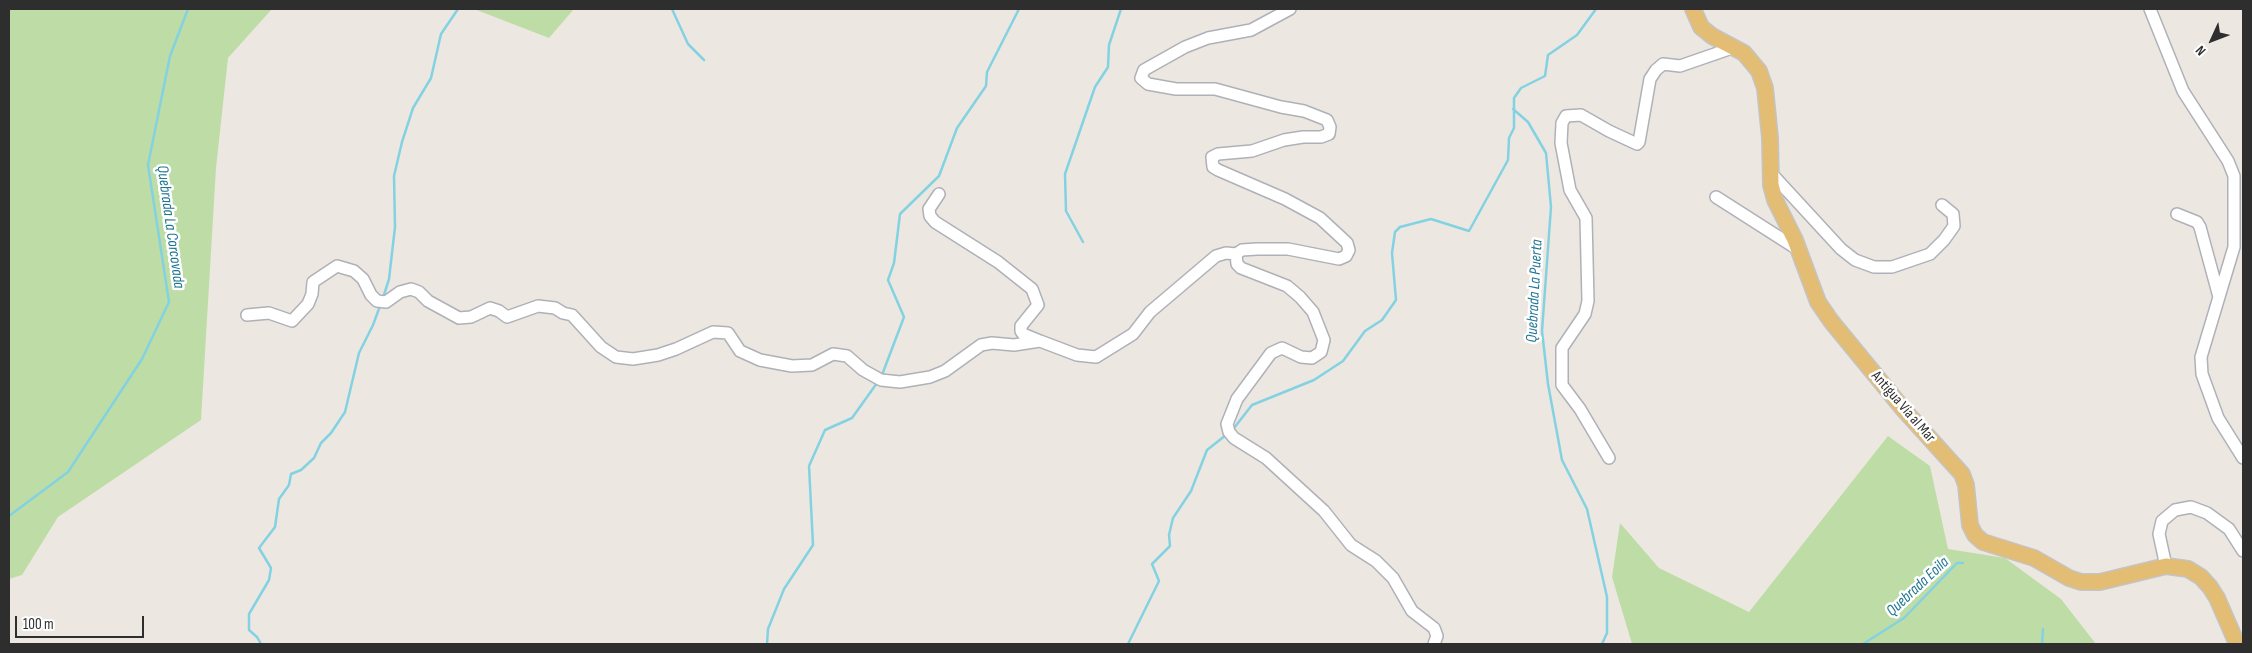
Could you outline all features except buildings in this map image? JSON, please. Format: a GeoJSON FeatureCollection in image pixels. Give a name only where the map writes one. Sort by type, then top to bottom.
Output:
{"type":"FeatureCollection","features":[{"type":"Feature","properties":{"kind":"main road","name":"Antigua Vía al Mar"},"geometry":{"type":"LineString","coordinates":[[1693,9],[1701,27],[1712,36],[1744,53],[1752,62],[1765,88],[1770,138],[1770,173],[1775,200],[1799,250],[1811,284],[1831,321],[1921,431],[1962,474],[1968,496],[1970,525],[1975,535],[1983,542],[2034,558],[2069,578],[2081,582],[2100,582],[2166,566],[2181,566],[2201,576],[2217,598],[2237,644]]}},
{"type":"Feature","properties":{"kind":"street"},"geometry":{"type":"LineString","coordinates":[[939,194],[929,209],[930,216],[935,222],[998,262],[1032,289],[1038,305],[1021,326],[1023,334],[1077,355],[1096,357],[1133,334],[1150,312],[1216,256],[1226,253],[1236,254],[1242,250],[1288,249],[1339,259],[1346,256],[1349,250],[1347,243],[1320,218],[1284,199],[1218,170],[1211,162],[1212,157],[1218,154],[1252,151],[1284,140],[1322,137],[1329,134],[1330,127],[1327,120],[1304,111],[1281,107],[1215,89],[1176,89],[1148,84],[1141,78],[1142,73],[1185,47],[1208,38],[1251,30],[1290,9]]}},
{"type":"Feature","properties":{"kind":"street"},"geometry":{"type":"LineString","coordinates":[[2150,9],[2183,91],[2228,161],[2234,176],[2234,247],[2202,357],[2202,374],[2218,418],[2243,458]]}},
{"type":"Feature","properties":{"kind":"street"},"geometry":{"type":"LineString","coordinates":[[1609,458],[1580,409],[1562,385],[1563,344],[1580,323],[1585,314],[1588,301],[1586,218],[1570,190],[1561,143],[1562,124],[1566,116],[1581,115],[1609,132],[1637,144],[1639,142],[1650,79],[1656,70],[1664,64],[1680,66],[1735,48]]}},
{"type":"Feature","properties":{"kind":"street"},"geometry":{"type":"LineString","coordinates":[[1770,173],[1840,249],[1855,260],[1874,267],[1892,267],[1930,254],[1944,240],[1954,226],[1953,214],[1942,205]]}},
{"type":"Feature","properties":{"kind":"street"},"geometry":{"type":"LineString","coordinates":[[1716,197],[1799,250]]}},
{"type":"Feature","properties":{"kind":"street"},"geometry":{"type":"LineString","coordinates":[[2177,214],[2197,222],[2200,227],[2219,298]]}},
{"type":"Feature","properties":{"kind":"street"},"geometry":{"type":"LineString","coordinates":[[1236,254],[1236,264],[1241,268],[1288,286],[1300,296],[1313,312],[1324,340],[1321,352],[1312,358],[1301,357],[1282,348],[1271,353],[1256,376],[1237,399],[1227,424],[1228,432],[1234,438],[1266,458],[1324,511],[1351,545],[1364,552],[1385,570],[1398,585],[1412,611],[1434,628],[1437,636],[1434,644]]}},
{"type":"Feature","properties":{"kind":"street"},"geometry":{"type":"LineString","coordinates":[[247,315],[269,313],[292,321],[308,304],[312,294],[313,282],[337,266],[354,271],[363,279],[371,295],[382,301],[411,289],[419,292],[428,301],[459,318],[471,317],[490,308],[500,310],[507,317],[538,306],[555,308],[563,313],[572,315],[601,347],[616,357],[633,359],[658,355],[676,349],[713,332],[728,334],[740,351],[760,360],[792,366],[812,365],[832,354],[847,356],[862,370],[881,380],[900,382],[930,377],[945,371],[981,345],[992,343],[1026,345],[1040,341]]}},
{"type":"Feature","properties":{"kind":"street"},"geometry":{"type":"LineString","coordinates":[[2166,566],[2159,534],[2162,521],[2176,510],[2191,507],[2207,513],[2229,529],[2243,552]]}},
{"type":"Feature","properties":{"kind":"green space"},"geometry":{"type":"Polygon","coordinates":[[[9,9],[272,9],[228,58],[216,168],[201,420],[58,517],[22,575],[9,579],[9,9]]]}},
{"type":"Feature","properties":{"kind":"green space"},"geometry":{"type":"Polygon","coordinates":[[[474,9],[574,9],[549,38],[474,9]]]}},
{"type":"Feature","properties":{"kind":"green space"},"geometry":{"type":"Polygon","coordinates":[[[1888,436],[1930,466],[1948,549],[2005,558],[2061,599],[2096,644],[1632,644],[1612,577],[1620,523],[1659,568],[1749,612],[1888,436]]]}},
{"type":"Feature","properties":{"kind":"waterway","name":"Quebrada La Corcovada"},"geometry":{"type":"LineString","coordinates":[[9,516],[68,472],[142,359],[169,302],[148,165],[170,56],[188,9]]}},
{"type":"Feature","properties":{"kind":"waterway"},"geometry":{"type":"LineString","coordinates":[[383,298],[389,279],[395,227],[394,176],[402,142],[413,108],[431,78],[441,34],[458,9]]}},
{"type":"Feature","properties":{"kind":"waterway"},"geometry":{"type":"LineString","coordinates":[[672,9],[688,44],[704,60]]}},
{"type":"Feature","properties":{"kind":"waterway"},"geometry":{"type":"LineString","coordinates":[[882,375],[904,317],[888,280],[894,263],[900,214],[939,176],[957,128],[986,86],[987,72],[1019,9]]}},
{"type":"Feature","properties":{"kind":"waterway"},"geometry":{"type":"LineString","coordinates":[[1083,242],[1066,211],[1065,174],[1095,87],[1108,67],[1109,45],[1121,9]]}},
{"type":"Feature","properties":{"kind":"waterway"},"geometry":{"type":"LineString","coordinates":[[1234,428],[1252,405],[1314,380],[1343,361],[1365,331],[1382,320],[1396,300],[1392,253],[1395,232],[1400,227],[1431,219],[1469,231],[1508,160],[1509,138],[1514,128],[1514,98],[1521,88],[1545,76],[1548,55],[1577,35],[1596,9]]}},
{"type":"Feature","properties":{"kind":"waterway","name":"Quebrada La Puerta"},"geometry":{"type":"LineString","coordinates":[[1513,109],[1528,122],[1546,153],[1551,207],[1542,331],[1548,384],[1562,460],[1587,509],[1607,597],[1607,633],[1602,644]]}},
{"type":"Feature","properties":{"kind":"waterway"},"geometry":{"type":"LineString","coordinates":[[261,644],[257,637],[249,630],[249,614],[269,580],[271,568],[259,548],[275,527],[279,499],[289,485],[291,474],[301,470],[314,458],[321,443],[331,433],[345,412],[359,353],[380,306]]}},
{"type":"Feature","properties":{"kind":"waterway"},"geometry":{"type":"LineString","coordinates":[[767,644],[768,629],[784,589],[813,545],[809,466],[825,430],[852,418],[877,383]]}},
{"type":"Feature","properties":{"kind":"waterway"},"geometry":{"type":"LineString","coordinates":[[1128,644],[1159,581],[1152,564],[1170,546],[1169,535],[1173,518],[1191,491],[1207,450],[1226,435]]}},
{"type":"Feature","properties":{"kind":"waterway","name":"Quebrada Eoila"},"geometry":{"type":"LineString","coordinates":[[1863,644],[1904,618],[1957,563],[1963,563]]}},
{"type":"Feature","properties":{"kind":"waterway"},"geometry":{"type":"LineString","coordinates":[[2042,644],[2043,629]]}}]}
